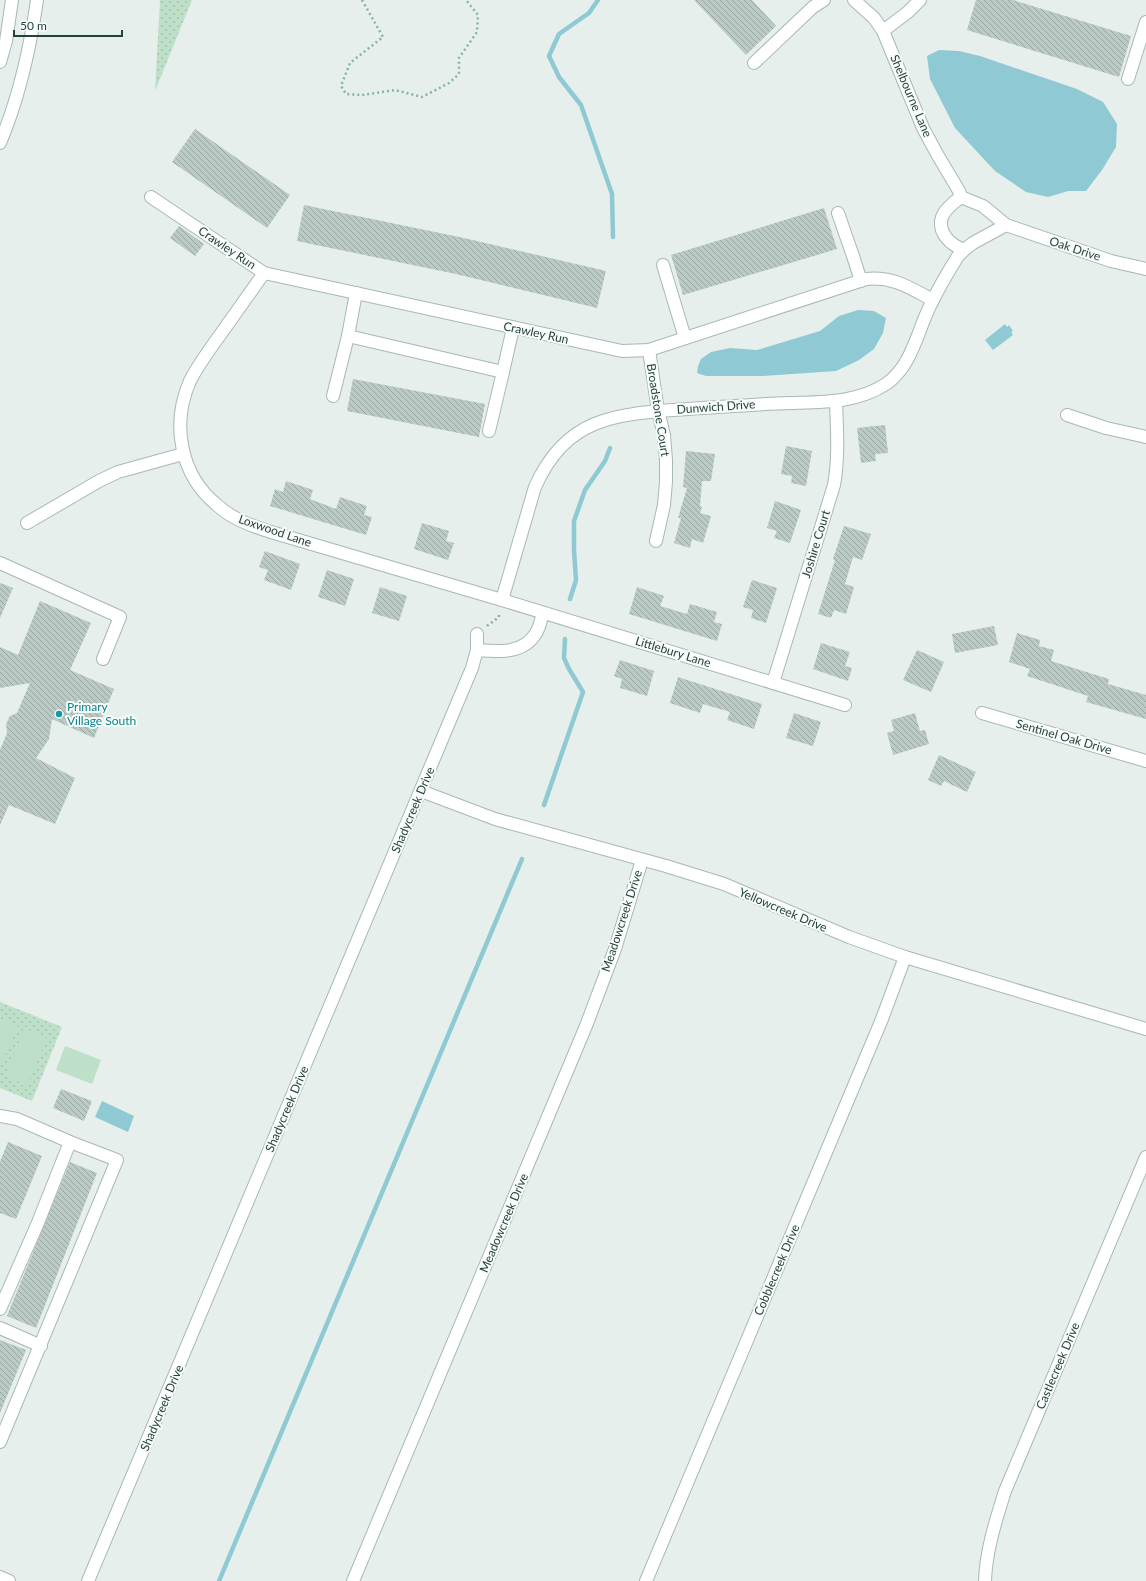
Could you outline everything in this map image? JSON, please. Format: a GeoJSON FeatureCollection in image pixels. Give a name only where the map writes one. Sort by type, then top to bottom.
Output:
{"type":"FeatureCollection","features":[{"type":"Feature","properties":{"kind":"street"},"geometry":{"type":"LineString","coordinates":[[0,62],[6,41],[12,0]]}},
{"type":"Feature","properties":{"kind":"street"},"geometry":{"type":"LineString","coordinates":[[0,143],[9,121],[22,79],[34,28],[37,0]]}},
{"type":"Feature","properties":{"kind":"street"},"geometry":{"type":"LineString","coordinates":[[754,63],[810,4],[824,0]]}},
{"type":"Feature","properties":{"kind":"street","name":"Shelbourne Lane"},"geometry":{"type":"LineString","coordinates":[[854,0],[874,18],[883,31],[924,128],[961,197]]}},
{"type":"Feature","properties":{"kind":"street"},"geometry":{"type":"LineString","coordinates":[[883,31],[908,12],[920,0]]}},
{"type":"Feature","properties":{"kind":"street"},"geometry":{"type":"LineString","coordinates":[[1128,79],[1146,22]]}},
{"type":"Feature","properties":{"kind":"street","name":"Crawley Run"},"geometry":{"type":"LineString","coordinates":[[151,197],[264,273],[622,351],[649,350],[861,281],[877,278],[889,279],[900,283],[933,300]]}},
{"type":"Feature","properties":{"kind":"street"},"geometry":{"type":"LineString","coordinates":[[961,197],[946,209],[941,223],[943,232],[947,239],[955,247],[964,250],[973,243],[1006,225]]}},
{"type":"Feature","properties":{"kind":"street","name":"Oak Drive"},"geometry":{"type":"LineString","coordinates":[[961,197],[983,206],[1006,225],[1111,261],[1146,269]]}},
{"type":"Feature","properties":{"kind":"street"},"geometry":{"type":"LineString","coordinates":[[838,213],[854,256],[861,281]]}},
{"type":"Feature","properties":{"kind":"street","name":"Dunwich Drive"},"geometry":{"type":"LineString","coordinates":[[502,600],[535,487],[542,471],[564,444],[581,430],[598,422],[617,416],[658,411],[758,404],[836,402],[855,398],[872,392],[887,383],[900,370],[910,355],[933,300],[958,256],[964,250]]}},
{"type":"Feature","properties":{"kind":"street"},"geometry":{"type":"LineString","coordinates":[[663,265],[685,338]]}},
{"type":"Feature","properties":{"kind":"street","name":"Loxwood Lane"},"geometry":{"type":"LineString","coordinates":[[264,273],[209,351],[191,380],[184,396],[180,431],[183,454],[191,473],[204,493],[216,505],[250,525],[502,600]]}},
{"type":"Feature","properties":{"kind":"street"},"geometry":{"type":"LineString","coordinates":[[333,396],[348,336],[356,293]]}},
{"type":"Feature","properties":{"kind":"street"},"geometry":{"type":"LineString","coordinates":[[488,431],[513,328]]}},
{"type":"Feature","properties":{"kind":"street"},"geometry":{"type":"LineString","coordinates":[[348,336],[503,372]]}},
{"type":"Feature","properties":{"kind":"street","name":"Broadstone Court"},"geometry":{"type":"LineString","coordinates":[[649,350],[658,411],[664,435],[666,482],[664,505],[656,541]]}},
{"type":"Feature","properties":{"kind":"street","name":"Joshire Court"},"geometry":{"type":"LineString","coordinates":[[773,683],[834,485],[838,448],[836,402]]}},
{"type":"Feature","properties":{"kind":"street"},"geometry":{"type":"LineString","coordinates":[[1067,415],[1106,428],[1146,437]]}},
{"type":"Feature","properties":{"kind":"street"},"geometry":{"type":"LineString","coordinates":[[27,523],[99,481],[118,472],[183,454]]}},
{"type":"Feature","properties":{"kind":"street"},"geometry":{"type":"LineString","coordinates":[[0,563],[120,617],[103,659]]}},
{"type":"Feature","properties":{"kind":"street","name":"Littlebury Lane"},"geometry":{"type":"LineString","coordinates":[[502,600],[845,705]]}},
{"type":"Feature","properties":{"kind":"street"},"geometry":{"type":"LineString","coordinates":[[477,650],[495,652],[516,650],[524,646],[532,640],[537,632],[543,613]]}},
{"type":"Feature","properties":{"kind":"street","name":"Shadycreek Drive"},"geometry":{"type":"LineString","coordinates":[[88,1581],[472,668],[477,650],[478,634]]}},
{"type":"Feature","properties":{"kind":"street","name":"Sentinel Oak Drive"},"geometry":{"type":"LineString","coordinates":[[982,713],[1146,761]]}},
{"type":"Feature","properties":{"kind":"street","name":"Yellowcreek Drive"},"geometry":{"type":"LineString","coordinates":[[421,791],[494,819],[724,884],[849,937],[905,957],[1146,1029]]}},
{"type":"Feature","properties":{"kind":"street","name":"Meadowcreek Drive"},"geometry":{"type":"LineString","coordinates":[[354,1581],[586,1026],[616,949],[642,860]]}},
{"type":"Feature","properties":{"kind":"street","name":"Cobblecreek Drive"},"geometry":{"type":"LineString","coordinates":[[646,1581],[882,1019],[905,957]]}},
{"type":"Feature","properties":{"kind":"street"},"geometry":{"type":"LineString","coordinates":[[0,1116],[17,1119],[117,1160],[0,1442]]}},
{"type":"Feature","properties":{"kind":"street"},"geometry":{"type":"LineString","coordinates":[[0,1309],[37,1225],[70,1142]]}},
{"type":"Feature","properties":{"kind":"street","name":"Castlecreek Drive"},"geometry":{"type":"LineString","coordinates":[[985,1581],[989,1547],[1005,1491],[1146,1156]]}},
{"type":"Feature","properties":{"kind":"street"},"geometry":{"type":"LineString","coordinates":[[0,1328],[41,1346]]}},
{"type":"Feature","properties":{"kind":"street"},"geometry":{"type":"LineString","coordinates":[[0,1577],[9,1581]]}},
{"type":"Feature","properties":{"kind":"path"},"geometry":{"type":"LineString","coordinates":[[362,0],[383,37],[350,63],[341,86],[346,94],[362,95],[395,90],[422,97],[449,83],[459,74],[459,58],[477,32],[478,15],[466,0]]}},
{"type":"Feature","properties":{"kind":"path"},"geometry":{"type":"LineString","coordinates":[[478,634],[499,617],[502,600]]}},
{"type":"Feature","properties":{"kind":"green space"},"geometry":{"type":"Polygon","coordinates":[[[160,0],[192,0],[155,91],[160,0]]]}},
{"type":"Feature","properties":{"kind":"green space"},"geometry":{"type":"Polygon","coordinates":[[[0,1002],[62,1027],[32,1101],[0,1088],[0,1002]]]}},
{"type":"Feature","properties":{"kind":"green space"},"geometry":{"type":"Polygon","coordinates":[[[0,1018],[18,1025],[0,1068],[0,1018]]]}},
{"type":"Feature","properties":{"kind":"green space"},"geometry":{"type":"Polygon","coordinates":[[[24,1028],[47,1038],[27,1085],[5,1076],[24,1028]]]}},
{"type":"Feature","properties":{"kind":"green space"},"geometry":{"type":"Polygon","coordinates":[[[65,1046],[101,1060],[92,1084],[56,1070],[65,1046]]]}},
{"type":"Feature","properties":{"kind":"water"},"geometry":{"type":"Polygon","coordinates":[[[939,50],[959,51],[980,56],[1077,89],[1103,102],[1117,124],[1116,147],[1102,170],[1086,191],[1068,191],[1048,197],[1026,192],[995,171],[955,128],[930,79],[927,56],[939,50]]]}},
{"type":"Feature","properties":{"kind":"water"},"geometry":{"type":"Polygon","coordinates":[[[858,310],[874,311],[886,318],[883,333],[874,349],[859,360],[836,371],[763,376],[706,376],[697,373],[701,359],[711,352],[730,348],[757,350],[820,331],[839,316],[858,310]]]}},
{"type":"Feature","properties":{"kind":"water"},"geometry":{"type":"Polygon","coordinates":[[[1005,324],[1007,327],[1009,325],[1013,331],[1011,332],[1013,335],[993,350],[985,340],[1005,324]]]}},
{"type":"Feature","properties":{"kind":"water"},"geometry":{"type":"Polygon","coordinates":[[[102,1101],[134,1116],[128,1132],[95,1117],[102,1101]]]}},
{"type":"Feature","properties":{"kind":"building"},"geometry":{"type":"Polygon","coordinates":[[[694,0],[752,0],[776,26],[746,55],[694,0]]]}},
{"type":"Feature","properties":{"kind":"building"},"geometry":{"type":"Polygon","coordinates":[[[976,0],[1013,0],[1131,36],[1119,77],[967,30],[976,0]]]}},
{"type":"Feature","properties":{"kind":"building"},"geometry":{"type":"Polygon","coordinates":[[[195,129],[290,195],[267,228],[172,162],[195,129]]]}},
{"type":"Feature","properties":{"kind":"building"},"geometry":{"type":"Polygon","coordinates":[[[304,205],[464,238],[606,271],[597,308],[456,274],[297,241],[304,205]]]}},
{"type":"Feature","properties":{"kind":"building"},"geometry":{"type":"Polygon","coordinates":[[[824,208],[837,249],[683,295],[671,255],[824,208]]]}},
{"type":"Feature","properties":{"kind":"building"},"geometry":{"type":"Polygon","coordinates":[[[179,226],[204,244],[195,256],[170,238],[179,226]]]}},
{"type":"Feature","properties":{"kind":"building"},"geometry":{"type":"Polygon","coordinates":[[[353,379],[485,404],[479,437],[347,411],[353,379]]]}},
{"type":"Feature","properties":{"kind":"building"},"geometry":{"type":"Polygon","coordinates":[[[885,425],[888,453],[875,454],[876,461],[861,463],[857,428],[885,425]]]}},
{"type":"Feature","properties":{"kind":"building"},"geometry":{"type":"Polygon","coordinates":[[[786,446],[812,451],[806,486],[791,483],[792,476],[781,474],[786,446]]]}},
{"type":"Feature","properties":{"kind":"building"},"geometry":{"type":"Polygon","coordinates":[[[686,451],[715,454],[711,481],[702,481],[700,506],[702,507],[700,513],[711,516],[703,543],[692,539],[690,548],[674,543],[681,518],[678,518],[687,488],[683,487],[686,451]]]}},
{"type":"Feature","properties":{"kind":"building"},"geometry":{"type":"Polygon","coordinates":[[[286,481],[313,490],[310,499],[336,509],[340,497],[367,506],[364,515],[372,517],[366,535],[270,506],[275,489],[283,492],[286,481]]]}},
{"type":"Feature","properties":{"kind":"building"},"geometry":{"type":"Polygon","coordinates":[[[775,501],[801,510],[790,543],[774,538],[777,531],[767,528],[775,501]]]}},
{"type":"Feature","properties":{"kind":"building"},"geometry":{"type":"Polygon","coordinates":[[[422,523],[449,531],[446,541],[454,543],[448,560],[414,549],[422,523]]]}},
{"type":"Feature","properties":{"kind":"building"},"geometry":{"type":"Polygon","coordinates":[[[844,526],[871,534],[862,560],[853,557],[845,584],[854,587],[846,614],[834,610],[831,618],[818,614],[844,526]]]}},
{"type":"Feature","properties":{"kind":"building"},"geometry":{"type":"Polygon","coordinates":[[[265,551],[300,564],[291,590],[264,580],[268,570],[259,567],[265,551]]]}},
{"type":"Feature","properties":{"kind":"building"},"geometry":{"type":"Polygon","coordinates":[[[327,570],[354,579],[345,606],[318,597],[327,570]]]}},
{"type":"Feature","properties":{"kind":"building"},"geometry":{"type":"Polygon","coordinates":[[[752,580],[777,588],[766,623],[751,618],[753,610],[743,607],[752,580]]]}},
{"type":"Feature","properties":{"kind":"building"},"geometry":{"type":"Polygon","coordinates":[[[0,583],[13,588],[0,618],[0,583]]]}},
{"type":"Feature","properties":{"kind":"building"},"geometry":{"type":"Polygon","coordinates":[[[380,587],[407,596],[399,621],[372,613],[380,587]]]}},
{"type":"Feature","properties":{"kind":"building"},"geometry":{"type":"Polygon","coordinates":[[[637,587],[664,596],[660,606],[687,614],[690,604],[717,612],[714,622],[722,624],[717,641],[629,614],[637,587]]]}},
{"type":"Feature","properties":{"kind":"building","name":"Primary Village South"},"geometry":{"type":"Polygon","coordinates":[[[40,601],[91,623],[70,670],[114,689],[94,738],[52,719],[49,739],[36,758],[75,778],[55,824],[9,805],[0,825],[0,750],[7,733],[6,724],[10,716],[17,713],[30,683],[0,688],[0,647],[18,655],[40,601]]]}},
{"type":"Feature","properties":{"kind":"building"},"geometry":{"type":"Polygon","coordinates":[[[994,626],[998,645],[955,653],[952,634],[994,626]]]}},
{"type":"Feature","properties":{"kind":"building"},"geometry":{"type":"Polygon","coordinates":[[[1017,633],[1040,640],[1039,646],[1054,650],[1051,661],[1109,679],[1108,684],[1146,695],[1146,719],[1086,702],[1088,696],[1027,676],[1030,669],[1009,662],[1017,633]]]}},
{"type":"Feature","properties":{"kind":"building"},"geometry":{"type":"Polygon","coordinates":[[[821,643],[850,652],[845,666],[852,668],[848,681],[813,669],[821,643]]]}},
{"type":"Feature","properties":{"kind":"building"},"geometry":{"type":"Polygon","coordinates":[[[917,650],[944,662],[931,692],[903,680],[917,650]]]}},
{"type":"Feature","properties":{"kind":"building"},"geometry":{"type":"Polygon","coordinates":[[[620,660],[654,671],[647,696],[620,688],[622,679],[614,676],[620,660]]]}},
{"type":"Feature","properties":{"kind":"building"},"geometry":{"type":"Polygon","coordinates":[[[678,677],[762,704],[754,729],[727,720],[730,712],[703,704],[700,713],[670,703],[678,677]]]}},
{"type":"Feature","properties":{"kind":"building"},"geometry":{"type":"Polygon","coordinates":[[[794,713],[821,722],[813,746],[786,738],[794,713]]]}},
{"type":"Feature","properties":{"kind":"building"},"geometry":{"type":"Polygon","coordinates":[[[915,713],[920,731],[925,730],[929,744],[893,755],[887,733],[894,731],[891,720],[915,713]]]}},
{"type":"Feature","properties":{"kind":"building"},"geometry":{"type":"Polygon","coordinates":[[[939,755],[976,772],[967,792],[944,781],[941,786],[928,780],[939,755]]]}},
{"type":"Feature","properties":{"kind":"building"},"geometry":{"type":"Polygon","coordinates":[[[61,1089],[92,1101],[84,1121],[53,1108],[61,1089]]]}},
{"type":"Feature","properties":{"kind":"building"},"geometry":{"type":"Polygon","coordinates":[[[8,1142],[42,1156],[16,1219],[0,1213],[0,1162],[8,1142]]]}},
{"type":"Feature","properties":{"kind":"building"},"geometry":{"type":"Polygon","coordinates":[[[70,1162],[97,1173],[36,1328],[7,1316],[70,1162]]]}},
{"type":"Feature","properties":{"kind":"building"},"geometry":{"type":"Polygon","coordinates":[[[0,1340],[26,1350],[0,1413],[0,1340]]]}},
{"type":"Feature","properties":{"kind":"waterway"},"geometry":{"type":"LineString","coordinates":[[598,0],[589,13],[559,34],[549,56],[559,77],[581,105],[612,194],[613,237]]}},
{"type":"Feature","properties":{"kind":"waterway"},"geometry":{"type":"LineString","coordinates":[[570,599],[576,580],[574,521],[585,490],[605,461],[610,448]]}},
{"type":"Feature","properties":{"kind":"waterway"},"geometry":{"type":"LineString","coordinates":[[544,805],[583,692],[564,658],[565,639]]}},
{"type":"Feature","properties":{"kind":"waterway"},"geometry":{"type":"LineString","coordinates":[[219,1581],[522,859]]}},
{"type":"Feature","properties":{"kind":"place","name":"Primary Village South"},"geometry":{"type":"Point","coordinates":[59,714]}}]}
